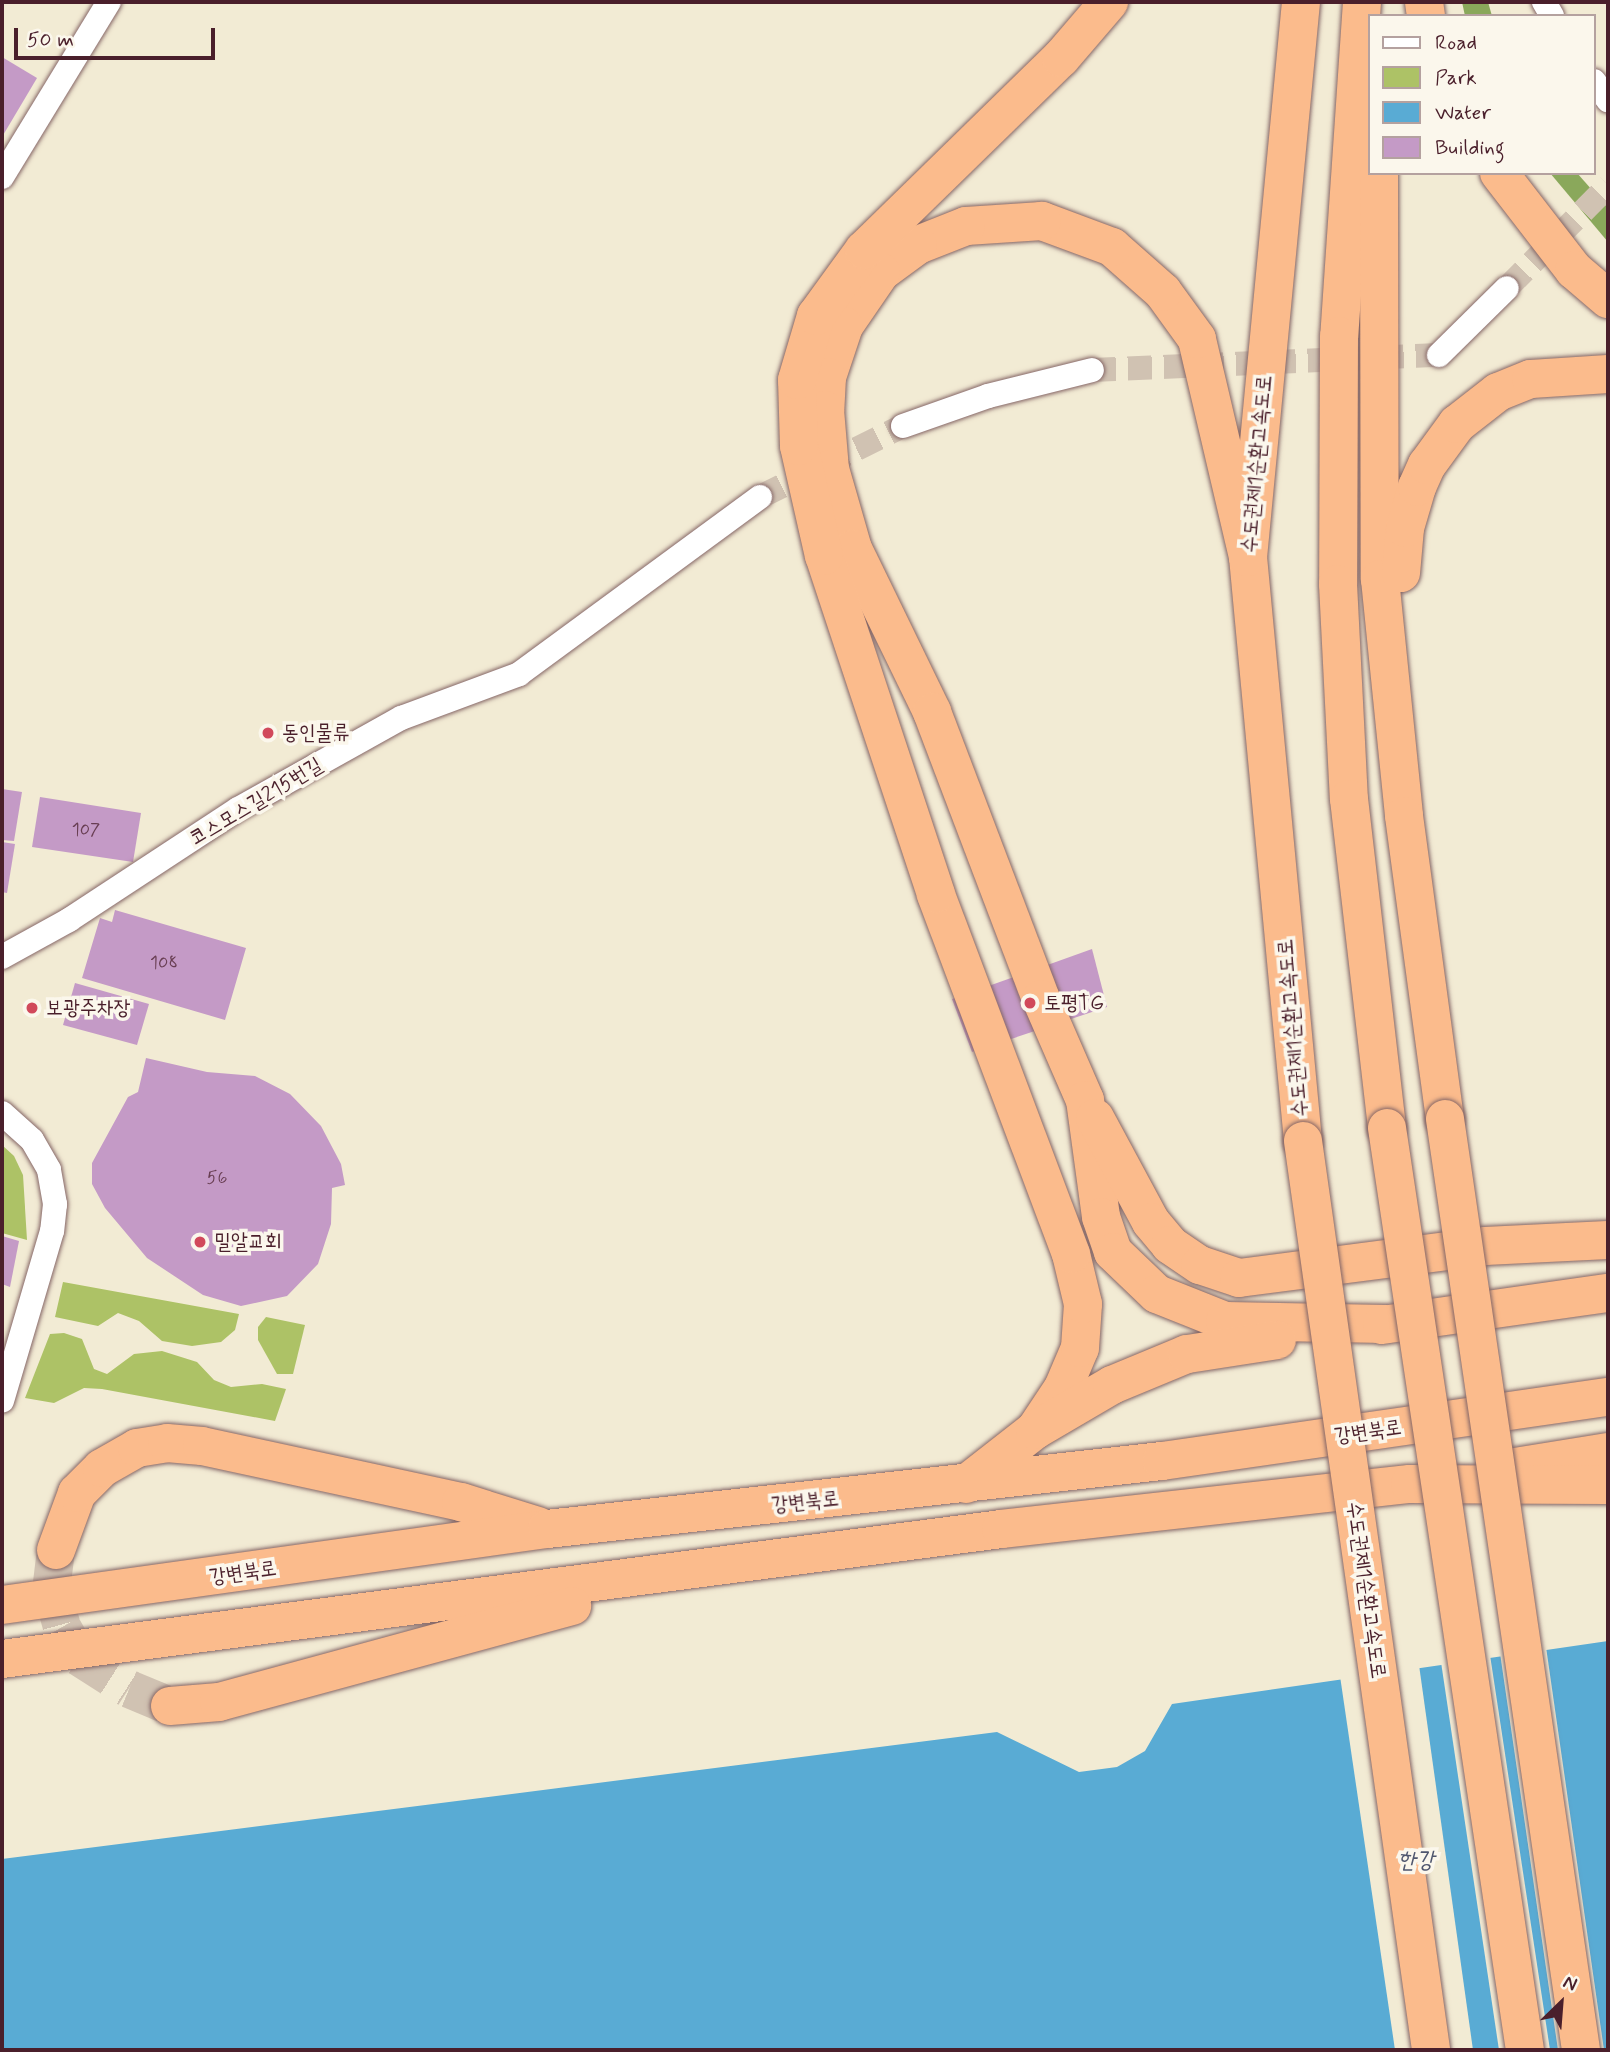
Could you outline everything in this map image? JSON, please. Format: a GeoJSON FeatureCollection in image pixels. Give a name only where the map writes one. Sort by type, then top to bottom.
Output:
{"type":"FeatureCollection","features":[{"type":"Feature","properties":{"kind":"highway"},"geometry":{"type":"LineString","coordinates":[[1035,1430],[1063,1388],[1080,1348],[1083,1304],[1071,1254],[936,894],[824,556],[799,446],[797,380],[816,316],[864,250],[1061,58],[1109,2]]}},
{"type":"Feature","properties":{"kind":"highway","name":"수도권제1순환고속도로"},"geometry":{"type":"LineString","coordinates":[[1301,2],[1248,557],[1303,1141],[1431,2050]]}},
{"type":"Feature","properties":{"kind":"highway"},"geometry":{"type":"LineString","coordinates":[[1362,2],[1339,336],[1338,584],[1349,799],[1387,1128],[1525,2050]]}},
{"type":"Feature","properties":{"kind":"highway"},"geometry":{"type":"LineString","coordinates":[[1379,175],[1380,579],[1404,817],[1445,1119],[1581,2050]]}},
{"type":"Feature","properties":{"kind":"highway"},"geometry":{"type":"LineString","coordinates":[[1501,175],[1574,270],[1608,299]]}},
{"type":"Feature","properties":{"kind":"highway"},"geometry":{"type":"LineString","coordinates":[[1248,557],[1197,339],[1163,292],[1112,247],[1042,221],[966,226],[918,245],[881,272],[844,326],[827,377],[825,410],[830,469],[853,550],[932,712],[1041,999],[1085,1100],[1151,1223],[1170,1245],[1200,1265],[1239,1278],[1485,1246],[1608,1240]]}},
{"type":"Feature","properties":{"kind":"highway"},"geometry":{"type":"LineString","coordinates":[[1404,817],[1402,563],[1405,528],[1427,465],[1458,424],[1498,392],[1558,374],[1608,374]]}},
{"type":"Feature","properties":{"kind":"highway"},"geometry":{"type":"LineString","coordinates":[[1085,1100],[1101,1217],[1113,1252],[1157,1294],[1225,1321],[1386,1324]]}},
{"type":"Feature","properties":{"kind":"highway"},"geometry":{"type":"LineString","coordinates":[[965,1485],[1035,1430],[1112,1385],[1186,1354],[1607,1292]]}},
{"type":"Feature","properties":{"kind":"highway","name":"강변북로"},"geometry":{"type":"LineString","coordinates":[[2,1605],[547,1529],[965,1485],[1608,1396]]}},
{"type":"Feature","properties":{"kind":"highway"},"geometry":{"type":"LineString","coordinates":[[56,1550],[77,1493],[102,1468],[137,1448],[167,1443],[202,1446],[461,1502],[547,1529]]}},
{"type":"Feature","properties":{"kind":"highway"},"geometry":{"type":"LineString","coordinates":[[2,1659],[716,1567],[1410,1484],[1608,1452]]}},
{"type":"Feature","properties":{"kind":"highway"},"geometry":{"type":"LineString","coordinates":[[1410,1484],[1608,1485]]}},
{"type":"Feature","properties":{"kind":"highway"},"geometry":{"type":"LineString","coordinates":[[170,1706],[231,1699],[716,1567]]}},
{"type":"Feature","properties":{"kind":"street"},"geometry":{"type":"LineString","coordinates":[[2,177],[109,2]]}},
{"type":"Feature","properties":{"kind":"street"},"geometry":{"type":"LineString","coordinates":[[1596,84],[1608,100]]}},
{"type":"Feature","properties":{"kind":"street"},"geometry":{"type":"LineString","coordinates":[[1440,355],[1507,288]]}},
{"type":"Feature","properties":{"kind":"street"},"geometry":{"type":"LineString","coordinates":[[903,426],[988,396],[1092,369]]}},
{"type":"Feature","properties":{"kind":"street","name":"코스모스길215번길"},"geometry":{"type":"LineString","coordinates":[[2,957],[69,920],[238,809],[401,718],[519,674],[760,497]]}},
{"type":"Feature","properties":{"kind":"street"},"geometry":{"type":"LineString","coordinates":[[2,1113],[32,1140],[49,1170],[55,1204],[52,1231],[2,1401]]}},
{"type":"Feature","properties":{"kind":"green space"},"geometry":{"type":"Polygon","coordinates":[[[1462,2],[1488,2],[1491,14],[1465,14],[1462,2]]]}},
{"type":"Feature","properties":{"kind":"green space"},"geometry":{"type":"Polygon","coordinates":[[[1552,175],[1579,175],[1608,208],[1608,242],[1552,175]]]}},
{"type":"Feature","properties":{"kind":"green space"},"geometry":{"type":"Polygon","coordinates":[[[2,1145],[14,1156],[23,1175],[27,1240],[2,1233],[2,1145]]]}},
{"type":"Feature","properties":{"kind":"green space"},"geometry":{"type":"Polygon","coordinates":[[[63,1282],[239,1314],[235,1330],[221,1342],[192,1346],[162,1341],[139,1321],[118,1313],[98,1326],[55,1317],[63,1282]]]}},
{"type":"Feature","properties":{"kind":"green space"},"geometry":{"type":"Polygon","coordinates":[[[266,1317],[305,1325],[293,1374],[277,1374],[258,1340],[258,1327],[266,1317]]]}},
{"type":"Feature","properties":{"kind":"green space"},"geometry":{"type":"Polygon","coordinates":[[[64,1333],[82,1339],[94,1369],[107,1374],[134,1354],[162,1351],[197,1362],[214,1380],[231,1387],[262,1384],[286,1389],[275,1421],[102,1389],[84,1388],[54,1403],[25,1398],[50,1334],[64,1333]]]}},
{"type":"Feature","properties":{"kind":"water","name":"한강"},"geometry":{"type":"Polygon","coordinates":[[[1608,1641],[1608,2050],[2,2050],[2,1859],[997,1732],[1079,1772],[1117,1767],[1145,1751],[1172,1704],[1608,1641]]]}},
{"type":"Feature","properties":{"kind":"pier"},"geometry":{"type":"Polygon","coordinates":[[[1546,1647],[1604,2050],[1558,2050],[1500,1653],[1546,1647]]]}},
{"type":"Feature","properties":{"kind":"pier"},"geometry":{"type":"Polygon","coordinates":[[[1490,1655],[1550,2050],[1499,2050],[1441,1662],[1490,1655]]]}},
{"type":"Feature","properties":{"kind":"pier"},"geometry":{"type":"Polygon","coordinates":[[[1419,1665],[1473,2050],[1395,2050],[1340,1676],[1419,1665]]]}},
{"type":"Feature","properties":{"kind":"building"},"geometry":{"type":"Polygon","coordinates":[[[2,57],[37,78],[2,137],[2,57]]]}},
{"type":"Feature","properties":{"kind":"building"},"geometry":{"type":"Polygon","coordinates":[[[2,789],[22,792],[14,841],[2,840],[2,789]]]}},
{"type":"Feature","properties":{"kind":"building"},"geometry":{"type":"Polygon","coordinates":[[[40,797],[141,813],[133,862],[32,847],[40,797]]]}},
{"type":"Feature","properties":{"kind":"building"},"geometry":{"type":"Polygon","coordinates":[[[2,842],[15,844],[7,893],[2,892],[2,842]]]}},
{"type":"Feature","properties":{"kind":"building"},"geometry":{"type":"Polygon","coordinates":[[[115,910],[246,948],[225,1020],[82,978],[100,918],[112,922],[115,910]]]}},
{"type":"Feature","properties":{"kind":"building","name":"토평TG"},"geometry":{"type":"Polygon","coordinates":[[[1092,949],[1107,1007],[972,1052],[952,999],[1092,949]]]}},
{"type":"Feature","properties":{"kind":"building"},"geometry":{"type":"Polygon","coordinates":[[[75,983],[149,1004],[137,1045],[63,1025],[75,983]]]}},
{"type":"Feature","properties":{"kind":"building"},"geometry":{"type":"Polygon","coordinates":[[[146,1058],[207,1072],[255,1076],[290,1094],[321,1126],[341,1164],[345,1185],[332,1188],[331,1224],[318,1264],[287,1296],[241,1306],[203,1295],[147,1258],[105,1208],[92,1184],[92,1163],[128,1097],[138,1092],[146,1058]]]}},
{"type":"Feature","properties":{"kind":"building"},"geometry":{"type":"Polygon","coordinates":[[[2,1236],[19,1241],[10,1287],[2,1284],[2,1236]]]}},
{"type":"Feature","properties":{"kind":"tunnel"},"geometry":{"type":"LineString","coordinates":[[1507,288],[1608,186]]}},
{"type":"Feature","properties":{"kind":"tunnel"},"geometry":{"type":"LineString","coordinates":[[1092,370],[1439,355]]}},
{"type":"Feature","properties":{"kind":"tunnel"},"geometry":{"type":"LineString","coordinates":[[760,497],[903,426]]}},
{"type":"Feature","properties":{"kind":"tunnel"},"geometry":{"type":"LineString","coordinates":[[56,1550],[51,1588],[62,1627],[79,1657],[129,1689],[170,1706]]}},
{"type":"Feature","properties":{"kind":"place","name":"동인물류"},"geometry":{"type":"Point","coordinates":[268,733]}},
{"type":"Feature","properties":{"kind":"place","name":"토평TG"},"geometry":{"type":"Point","coordinates":[1030,1003]}},
{"type":"Feature","properties":{"kind":"place","name":"보광주차장"},"geometry":{"type":"Point","coordinates":[32,1008]}},
{"type":"Feature","properties":{"kind":"place","name":"밀알교회"},"geometry":{"type":"Point","coordinates":[200,1242]}}]}
